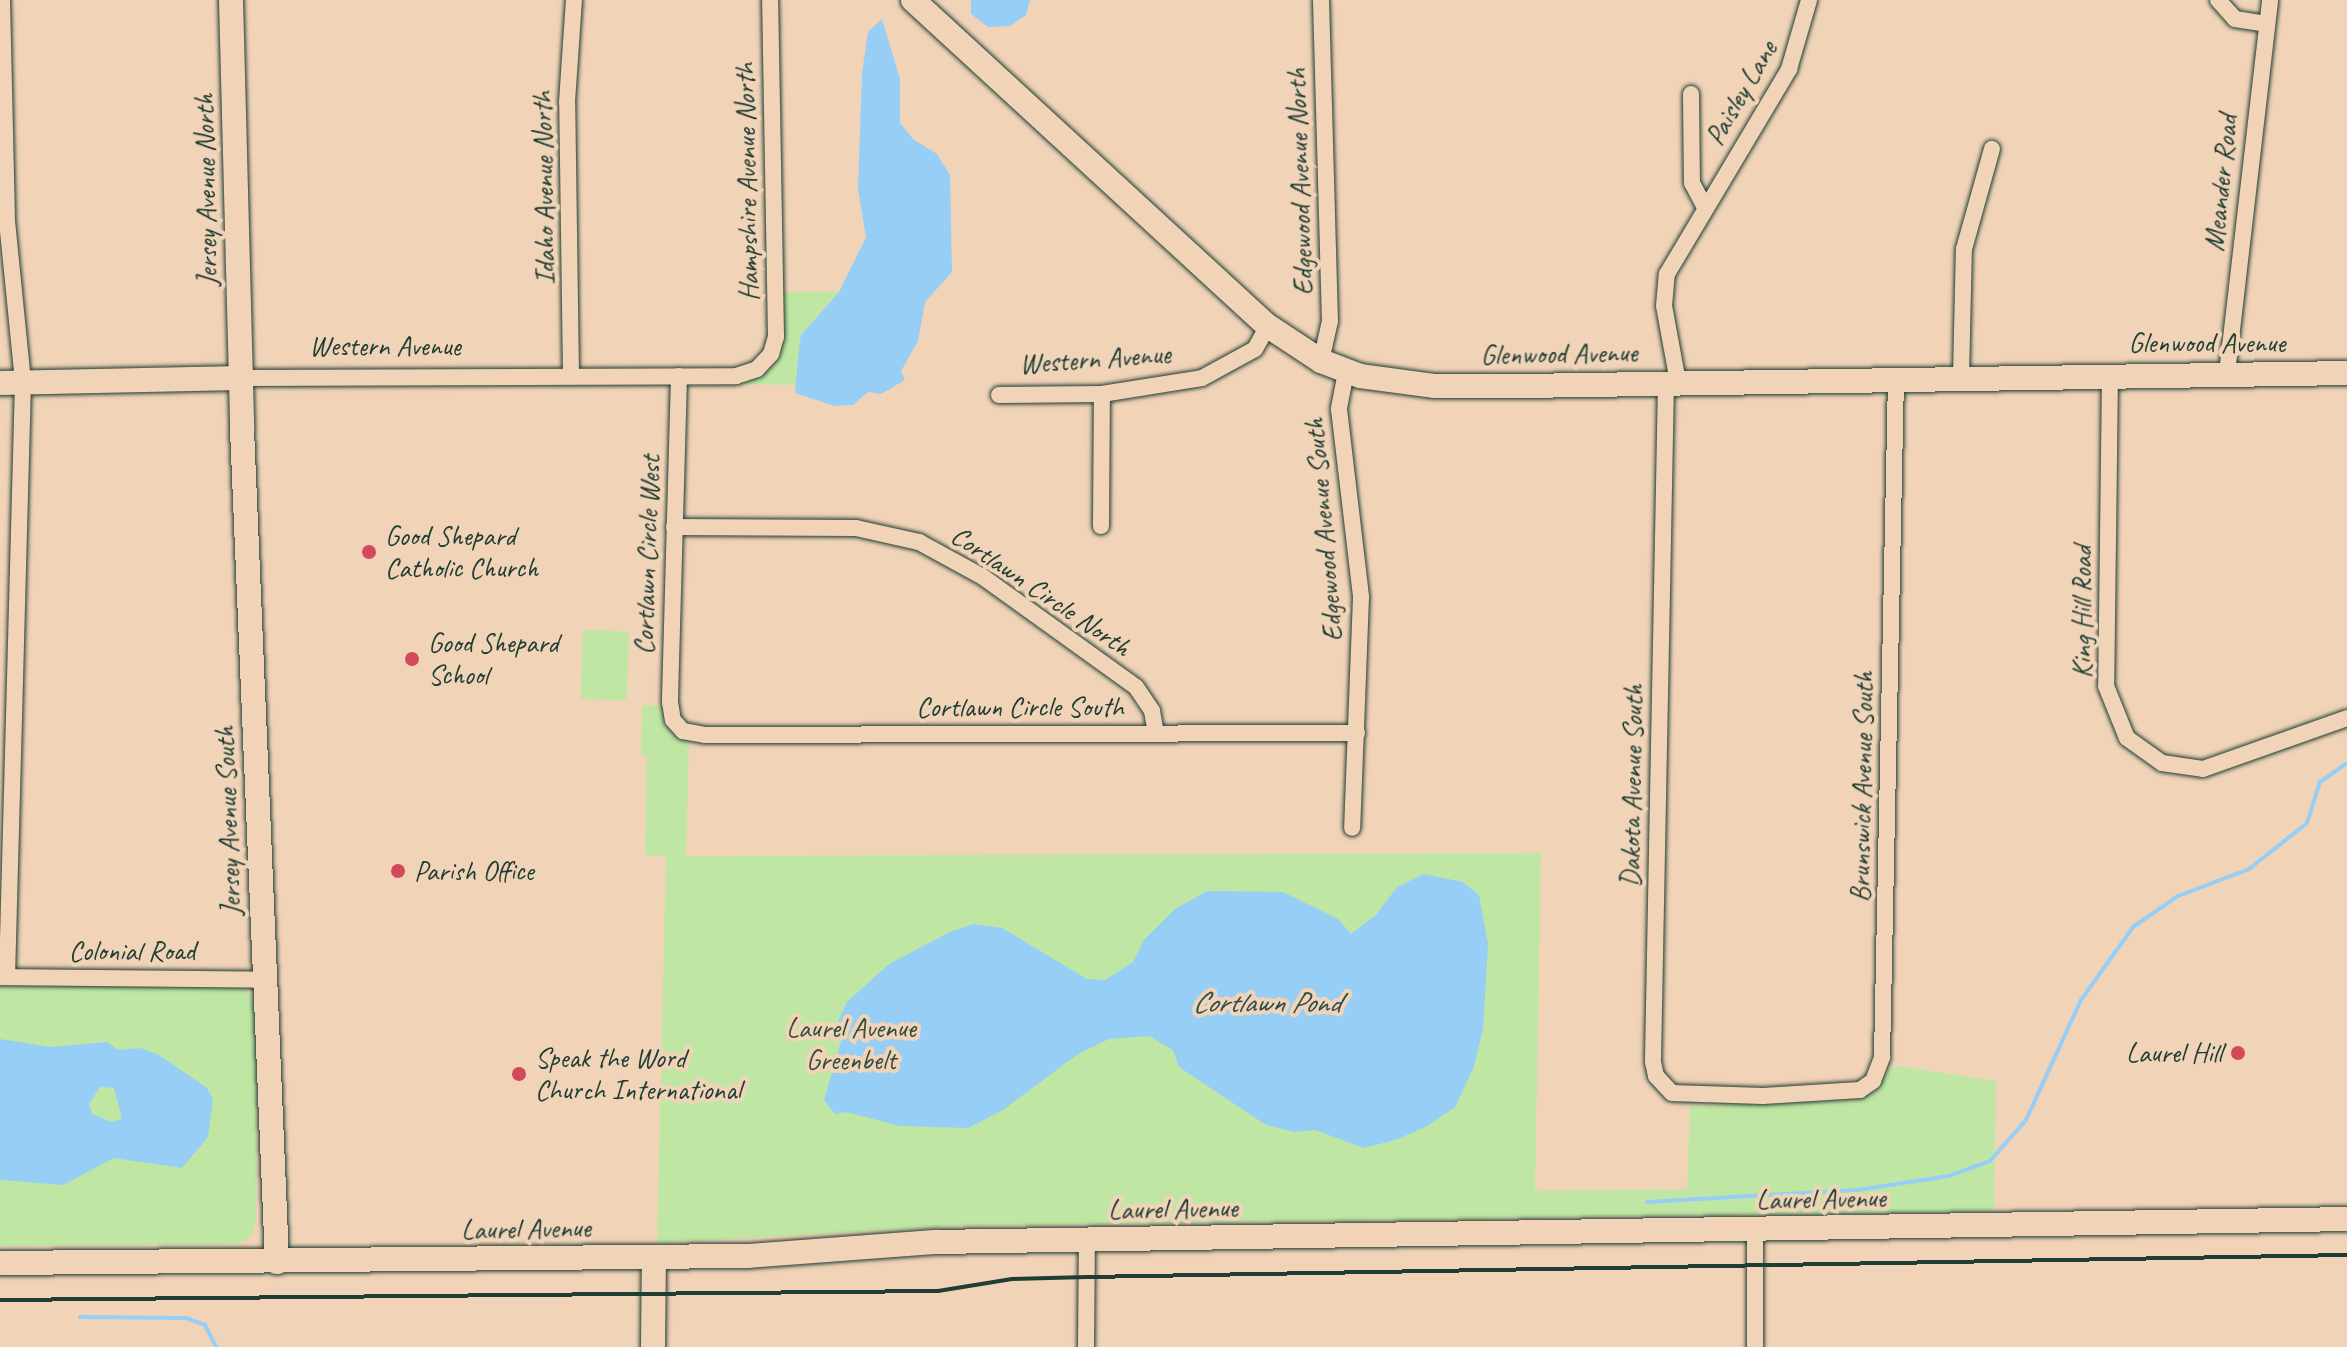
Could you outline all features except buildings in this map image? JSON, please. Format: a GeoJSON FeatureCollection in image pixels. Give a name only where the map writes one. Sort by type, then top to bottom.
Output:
{"type":"FeatureCollection","features":[{"type":"Feature","properties":{"kind":"street"},"geometry":{"type":"LineString","coordinates":[[2,0],[12,382],[4,977]]}},
{"type":"Feature","properties":{"kind":"street","name":"Jersey Avenue North"},"geometry":{"type":"LineString","coordinates":[[231,0],[241,378]]}},
{"type":"Feature","properties":{"kind":"street","name":"Idaho Avenue North"},"geometry":{"type":"LineString","coordinates":[[571,375],[567,102],[574,0]]}},
{"type":"Feature","properties":{"kind":"street","name":"Hampshire Avenue North"},"geometry":{"type":"LineString","coordinates":[[766,362],[776,337],[770,0]]}},
{"type":"Feature","properties":{"kind":"street","name":"Edgewood Avenue North"},"geometry":{"type":"LineString","coordinates":[[1321,0],[1330,321],[1321,361]]}},
{"type":"Feature","properties":{"kind":"street","name":"Paisley Lane"},"geometry":{"type":"LineString","coordinates":[[1672,382],[1663,289],[1677,251],[1789,69],[1809,0]]}},
{"type":"Feature","properties":{"kind":"street"},"geometry":{"type":"LineString","coordinates":[[2218,0],[2235,19],[2265,24]]}},
{"type":"Feature","properties":{"kind":"street","name":"Meander Road"},"geometry":{"type":"LineString","coordinates":[[2227,373],[2270,0]]}},
{"type":"Feature","properties":{"kind":"street","name":"Glenwood Avenue"},"geometry":{"type":"LineString","coordinates":[[917,1],[1268,326],[1321,361],[1346,372],[1435,386],[2347,373]]}},
{"type":"Feature","properties":{"kind":"street","name":"Paisley Lane"},"geometry":{"type":"LineString","coordinates":[[1691,94],[1692,183],[1704,206]]}},
{"type":"Feature","properties":{"kind":"street"},"geometry":{"type":"LineString","coordinates":[[1961,377],[1964,249],[1992,149]]}},
{"type":"Feature","properties":{"kind":"street","name":"Western Avenue"},"geometry":{"type":"LineString","coordinates":[[999,395],[1102,394],[1215,374],[1255,349],[1268,326]]}},
{"type":"Feature","properties":{"kind":"street","name":"Western Avenue"},"geometry":{"type":"LineString","coordinates":[[12,382],[736,376],[766,362]]}},
{"type":"Feature","properties":{"kind":"street","name":"Edgewood Avenue South"},"geometry":{"type":"LineString","coordinates":[[1346,372],[1339,409],[1361,597],[1352,828]]}},
{"type":"Feature","properties":{"kind":"street","name":"King Hill Road"},"geometry":{"type":"LineString","coordinates":[[2110,374],[2105,668],[2109,703],[2127,738],[2143,753],[2182,768],[2224,764],[2347,718]]}},
{"type":"Feature","properties":{"kind":"street","name":"Cortlawn Circle West"},"geometry":{"type":"LineString","coordinates":[[679,376],[670,702],[673,720],[683,731]]}},
{"type":"Feature","properties":{"kind":"street","name":"Jersey Avenue South"},"geometry":{"type":"LineString","coordinates":[[241,378],[277,1262]]}},
{"type":"Feature","properties":{"kind":"street","name":"Brunswick Avenue South"},"geometry":{"type":"LineString","coordinates":[[1763,1096],[1860,1090],[1873,1081],[1882,1057],[1896,378]]}},
{"type":"Feature","properties":{"kind":"street","name":"Dakota Avenue South"},"geometry":{"type":"LineString","coordinates":[[1672,382],[1653,1062],[1656,1076],[1672,1093],[1763,1096]]}},
{"type":"Feature","properties":{"kind":"street"},"geometry":{"type":"LineString","coordinates":[[1101,526],[1102,394]]}},
{"type":"Feature","properties":{"kind":"street","name":"Cortlawn Circle North"},"geometry":{"type":"LineString","coordinates":[[674,527],[856,528],[929,546],[983,577],[1136,687],[1152,711],[1156,733]]}},
{"type":"Feature","properties":{"kind":"street","name":"Cortlawn Circle South"},"geometry":{"type":"LineString","coordinates":[[683,731],[705,735],[1357,733]]}},
{"type":"Feature","properties":{"kind":"street","name":"Colonial Road"},"geometry":{"type":"LineString","coordinates":[[4,977],[265,980]]}},
{"type":"Feature","properties":{"kind":"street","name":"Laurel Avenue"},"geometry":{"type":"LineString","coordinates":[[0,1263],[654,1258],[1087,1240],[2347,1219]]}},
{"type":"Feature","properties":{"kind":"street"},"geometry":{"type":"LineString","coordinates":[[1755,1230],[1755,1347]]}},
{"type":"Feature","properties":{"kind":"street"},"geometry":{"type":"LineString","coordinates":[[1086,1347],[1087,1240]]}},
{"type":"Feature","properties":{"kind":"street"},"geometry":{"type":"LineString","coordinates":[[653,1347],[654,1258]]}},
{"type":"Feature","properties":{"kind":"green space"},"geometry":{"type":"Polygon","coordinates":[[[783,292],[839,292],[814,319],[799,348],[798,385],[738,384],[760,378],[777,362],[783,341],[783,292]]]}},
{"type":"Feature","properties":{"kind":"green space"},"geometry":{"type":"Polygon","coordinates":[[[583,630],[629,632],[627,701],[581,699],[583,630]]]}},
{"type":"Feature","properties":{"kind":"green space","name":"Laurel Avenue Greenbelt"},"geometry":{"type":"Polygon","coordinates":[[[642,705],[661,706],[668,730],[689,744],[686,856],[1541,853],[1535,1191],[1687,1189],[1690,1106],[1854,1101],[1875,1092],[1890,1068],[1898,1066],[1996,1081],[1994,1211],[960,1226],[657,1243],[666,856],[645,855],[647,756],[641,755],[642,705]]]}},
{"type":"Feature","properties":{"kind":"green space"},"geometry":{"type":"Polygon","coordinates":[[[239,986],[253,997],[257,1051],[256,1224],[250,1238],[237,1244],[0,1246],[0,987],[239,986]]]}},
{"type":"Feature","properties":{"kind":"water"},"geometry":{"type":"Polygon","coordinates":[[[971,0],[1030,0],[1026,15],[1010,26],[988,27],[971,14],[971,0]]]}},
{"type":"Feature","properties":{"kind":"water"},"geometry":{"type":"Polygon","coordinates":[[[882,19],[900,79],[900,123],[913,139],[937,154],[950,175],[952,272],[925,302],[918,341],[901,371],[905,380],[881,394],[868,392],[853,405],[835,406],[795,393],[799,348],[801,335],[839,292],[866,237],[858,190],[862,73],[868,32],[882,19]]]}},
{"type":"Feature","properties":{"kind":"water","name":"Cortlawn Pond"},"geometry":{"type":"Polygon","coordinates":[[[1424,874],[1463,882],[1479,895],[1488,944],[1483,1029],[1474,1067],[1455,1107],[1426,1127],[1395,1140],[1364,1148],[1315,1130],[1295,1132],[1266,1125],[1179,1067],[1173,1050],[1149,1036],[1109,1039],[1078,1054],[1003,1110],[968,1128],[900,1126],[846,1112],[835,1114],[824,1100],[842,1038],[838,1021],[847,1002],[889,964],[950,932],[973,924],[1002,928],[1087,979],[1105,980],[1133,962],[1144,940],[1175,909],[1207,891],[1283,892],[1338,919],[1351,934],[1376,915],[1397,887],[1424,874]]]}},
{"type":"Feature","properties":{"kind":"water"},"geometry":{"type":"Polygon","coordinates":[[[0,1039],[51,1047],[107,1042],[118,1050],[141,1048],[159,1055],[207,1088],[213,1099],[208,1137],[182,1168],[114,1158],[63,1185],[0,1180],[0,1039]],[[100,1087],[89,1104],[92,1114],[111,1122],[122,1119],[114,1088],[100,1087]]]}},
{"type":"Feature","properties":{"kind":"waterway"},"geometry":{"type":"LineString","coordinates":[[1647,1202],[1857,1190],[1949,1176],[1990,1161],[2026,1120],[2081,1000],[2133,927],[2178,896],[2249,869],[2307,823],[2320,782],[2346,764]]}},
{"type":"Feature","properties":{"kind":"waterway"},"geometry":{"type":"LineString","coordinates":[[80,1317],[186,1318],[205,1325],[216,1347]]}},
{"type":"Feature","properties":{"kind":"railway"},"geometry":{"type":"LineString","coordinates":[[0,1300],[938,1291],[1012,1279],[1087,1277],[2347,1255]]}},
{"type":"Feature","properties":{"kind":"place","name":"Good Shepard Catholic Church"},"geometry":{"type":"Point","coordinates":[369,552]}},
{"type":"Feature","properties":{"kind":"place","name":"Good Shepard School"},"geometry":{"type":"Point","coordinates":[412,659]}},
{"type":"Feature","properties":{"kind":"place","name":"Parish Office"},"geometry":{"type":"Point","coordinates":[398,871]}},
{"type":"Feature","properties":{"kind":"place","name":"Laurel Hill"},"geometry":{"type":"Point","coordinates":[2238,1053]}},
{"type":"Feature","properties":{"kind":"place","name":"Speak the Word Church International"},"geometry":{"type":"Point","coordinates":[519,1074]}}]}
